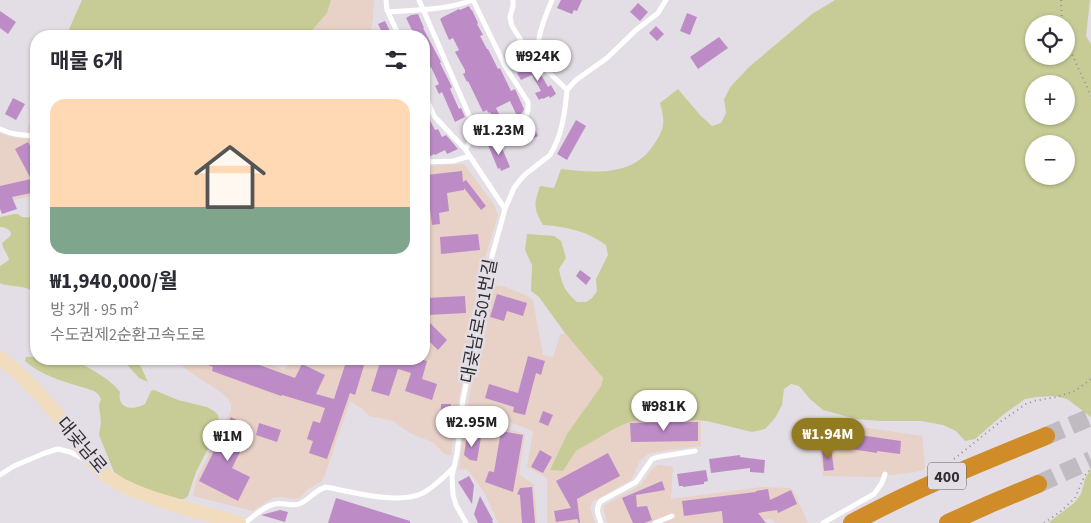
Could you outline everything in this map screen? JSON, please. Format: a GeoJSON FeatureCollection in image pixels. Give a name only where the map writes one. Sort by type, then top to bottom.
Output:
{"type":"FeatureCollection","features":[{"type":"Feature","properties":{"kind":"highway","name":"400"},"geometry":{"type":"LineString","coordinates":[[852,523],[955,472],[1046,436]]}},
{"type":"Feature","properties":{"kind":"highway","name":"400"},"geometry":{"type":"LineString","coordinates":[[948,523],[1038,484]]}},
{"type":"Feature","properties":{"kind":"street","name":"대곶남로"},"geometry":{"type":"LineString","coordinates":[[0,358],[34,387],[97,466],[118,483],[132,491],[188,510],[239,523]]}},
{"type":"Feature","properties":{"kind":"lane"},"geometry":{"type":"LineString","coordinates":[[386,0],[388,12],[396,30]]}},
{"type":"Feature","properties":{"kind":"lane"},"geometry":{"type":"LineString","coordinates":[[418,0],[479,138]]}},
{"type":"Feature","properties":{"kind":"lane"},"geometry":{"type":"LineString","coordinates":[[388,12],[422,10],[462,4],[472,0],[505,66],[528,102],[528,110],[526,116],[470,142],[465,149]]}},
{"type":"Feature","properties":{"kind":"lane"},"geometry":{"type":"LineString","coordinates":[[513,0],[510,17],[512,26],[531,56],[540,62],[567,90],[571,84],[607,58],[658,12],[666,0]]}},
{"type":"Feature","properties":{"kind":"lane"},"geometry":{"type":"LineString","coordinates":[[540,62],[538,51],[540,35],[552,0]]}},
{"type":"Feature","properties":{"kind":"lane","name":"대곶남로501번길"},"geometry":{"type":"LineString","coordinates":[[466,523],[453,495],[452,476],[463,399],[480,326],[480,296],[505,209],[514,188],[520,180],[550,155],[553,150],[562,126],[567,90]]}},
{"type":"Feature","properties":{"kind":"lane"},"geometry":{"type":"LineString","coordinates":[[430,106],[434,116],[465,149],[505,209]]}},
{"type":"Feature","properties":{"kind":"lane"},"geometry":{"type":"LineString","coordinates":[[0,129],[17,135],[30,136]]}},
{"type":"Feature","properties":{"kind":"lane"},"geometry":{"type":"LineString","coordinates":[[430,162],[453,161],[470,156]]}},
{"type":"Feature","properties":{"kind":"lane"},"geometry":{"type":"LineString","coordinates":[[0,475],[14,466],[45,453],[58,450],[70,452],[97,466]]}},
{"type":"Feature","properties":{"kind":"lane"},"geometry":{"type":"LineString","coordinates":[[601,523],[597,508],[598,504],[636,482],[652,459],[658,456],[695,451]]}},
{"type":"Feature","properties":{"kind":"lane"},"geometry":{"type":"LineString","coordinates":[[246,523],[266,507],[275,504],[297,505],[320,489],[326,488],[383,497],[414,496],[429,489],[454,467]]}},
{"type":"Feature","properties":{"kind":"lane"},"geometry":{"type":"LineString","coordinates":[[823,523],[874,494],[885,474]]}},
{"type":"Feature","properties":{"kind":"lane"},"geometry":{"type":"LineString","coordinates":[[655,523],[672,516]]}},
{"type":"Feature","properties":{"kind":"path"},"geometry":{"type":"LineString","coordinates":[[1061,0],[1062,15]]}},
{"type":"Feature","properties":{"kind":"path"},"geometry":{"type":"LineString","coordinates":[[1075,60],[1091,96]]}},
{"type":"Feature","properties":{"kind":"path"},"geometry":{"type":"LineString","coordinates":[[952,460],[1026,404],[1061,396],[1074,391],[1091,379]]}},
{"type":"Feature","properties":{"kind":"path"},"geometry":{"type":"LineString","coordinates":[[1044,523],[1060,512],[1074,498],[1084,477],[1091,468]]}},
{"type":"Feature","properties":{"kind":"shaded area"},"geometry":{"type":"Polygon","coordinates":[[[331,0],[374,0],[371,30],[312,30],[326,13],[331,0]]]}},
{"type":"Feature","properties":{"kind":"shaded area"},"geometry":{"type":"Polygon","coordinates":[[[30,121],[30,133],[27,133],[30,121]]]}},
{"type":"Feature","properties":{"kind":"shaded area"},"geometry":{"type":"Polygon","coordinates":[[[0,133],[16,138],[30,139],[30,196],[0,203],[0,133]]]}},
{"type":"Feature","properties":{"kind":"shaded area"},"geometry":{"type":"Polygon","coordinates":[[[464,164],[494,205],[498,215],[476,291],[475,328],[459,398],[451,455],[446,455],[432,442],[410,433],[393,421],[369,416],[350,401],[322,481],[308,489],[300,498],[273,498],[253,511],[193,496],[197,478],[226,421],[231,410],[231,404],[222,393],[181,365],[270,365],[284,370],[289,365],[430,365],[430,166],[464,164]]]}},
{"type":"Feature","properties":{"kind":"shaded area"},"geometry":{"type":"Polygon","coordinates":[[[494,285],[503,286],[533,300],[543,355],[553,357],[560,335],[565,333],[603,378],[601,386],[567,434],[550,470],[563,471],[576,451],[614,429],[641,419],[701,421],[701,446],[648,454],[640,461],[631,480],[592,502],[590,507],[595,523],[547,523],[547,478],[527,467],[533,431],[507,421],[505,428],[525,434],[519,474],[534,485],[537,523],[498,523],[485,494],[473,477],[467,469],[459,470],[471,386],[487,325],[485,306],[490,287],[494,285]]]}},
{"type":"Feature","properties":{"kind":"shaded area"},"geometry":{"type":"Polygon","coordinates":[[[841,424],[922,436],[925,467],[923,470],[915,472],[876,477],[823,476],[819,439],[829,437],[841,424]]]}},
{"type":"Feature","properties":{"kind":"shaded area"},"geometry":{"type":"Polygon","coordinates":[[[658,465],[673,467],[671,499],[762,487],[789,488],[793,490],[808,523],[776,523],[771,519],[760,520],[758,523],[607,523],[604,512],[605,505],[641,485],[652,469],[658,465]]]}},
{"type":"Feature","properties":{"kind":"green space"},"geometry":{"type":"Polygon","coordinates":[[[82,0],[331,0],[327,13],[312,30],[69,30],[82,0]]]}},
{"type":"Feature","properties":{"kind":"green space"},"geometry":{"type":"Polygon","coordinates":[[[835,0],[1090,0],[1086,36],[1091,44],[1091,417],[1067,399],[1055,396],[1025,399],[975,439],[965,441],[956,431],[943,425],[921,421],[856,419],[823,410],[799,386],[791,384],[784,389],[782,405],[775,418],[765,429],[752,432],[707,421],[641,419],[614,429],[576,451],[563,471],[550,470],[567,434],[601,386],[603,378],[565,333],[539,297],[531,291],[532,265],[525,250],[527,234],[554,236],[561,241],[566,258],[559,269],[561,279],[567,291],[577,302],[586,302],[597,291],[596,279],[608,255],[606,245],[592,236],[560,227],[543,225],[537,214],[536,206],[540,186],[554,188],[561,169],[613,170],[636,162],[646,154],[661,133],[663,115],[660,103],[678,89],[712,126],[721,123],[726,113],[724,99],[731,86],[749,67],[812,14],[835,0]]]}},
{"type":"Feature","properties":{"kind":"green space"},"geometry":{"type":"Polygon","coordinates":[[[18,214],[22,217],[30,218],[30,290],[0,283],[0,266],[9,260],[2,243],[11,234],[7,229],[0,227],[0,217],[18,214]]]}},
{"type":"Feature","properties":{"kind":"green space"},"geometry":{"type":"Polygon","coordinates":[[[26,357],[30,357],[30,365],[84,365],[112,383],[120,392],[121,402],[127,407],[131,408],[145,404],[151,391],[154,390],[178,400],[207,407],[214,411],[218,415],[219,427],[196,472],[188,496],[184,499],[178,499],[133,485],[114,472],[99,435],[101,422],[99,405],[101,399],[98,394],[41,372],[32,367],[25,361],[26,357]]]}},
{"type":"Feature","properties":{"kind":"green space"},"geometry":{"type":"Polygon","coordinates":[[[127,365],[139,365],[148,382],[139,378],[127,365]]]}},
{"type":"Feature","properties":{"kind":"green space"},"geometry":{"type":"Polygon","coordinates":[[[1091,469],[1091,523],[1048,523],[1074,503],[1081,494],[1085,479],[1091,469]]]}},
{"type":"Feature","properties":{"kind":"building"},"geometry":{"type":"Polygon","coordinates":[[[561,0],[582,0],[577,11],[574,10],[572,14],[557,8],[561,0]]]}},
{"type":"Feature","properties":{"kind":"building"},"geometry":{"type":"Polygon","coordinates":[[[638,3],[648,12],[640,21],[630,12],[638,3]]]}},
{"type":"Feature","properties":{"kind":"building"},"geometry":{"type":"Polygon","coordinates":[[[469,6],[483,35],[480,36],[498,69],[500,68],[511,91],[515,89],[524,109],[517,116],[510,101],[496,108],[500,116],[493,119],[490,112],[488,113],[487,110],[483,112],[463,74],[465,70],[455,52],[459,50],[453,38],[449,40],[440,19],[469,6]]]}},
{"type":"Feature","properties":{"kind":"building"},"geometry":{"type":"Polygon","coordinates":[[[0,11],[16,22],[8,34],[0,28],[0,11]]]}},
{"type":"Feature","properties":{"kind":"building"},"geometry":{"type":"Polygon","coordinates":[[[687,13],[697,17],[690,35],[680,31],[687,13]]]}},
{"type":"Feature","properties":{"kind":"building"},"geometry":{"type":"Polygon","coordinates":[[[418,14],[424,30],[412,30],[406,18],[418,14]]]}},
{"type":"Feature","properties":{"kind":"building"},"geometry":{"type":"Polygon","coordinates":[[[385,21],[390,30],[381,30],[378,24],[385,21]]]}},
{"type":"Feature","properties":{"kind":"building"},"geometry":{"type":"Polygon","coordinates":[[[656,26],[664,34],[657,41],[649,33],[656,26]]]}},
{"type":"Feature","properties":{"kind":"building"},"geometry":{"type":"Polygon","coordinates":[[[719,37],[728,48],[698,69],[690,57],[719,37]]]}},
{"type":"Feature","properties":{"kind":"building"},"geometry":{"type":"Polygon","coordinates":[[[430,41],[452,87],[450,89],[459,109],[461,108],[465,117],[455,122],[442,92],[439,94],[435,86],[439,84],[431,68],[430,41]]]}},
{"type":"Feature","properties":{"kind":"building"},"geometry":{"type":"Polygon","coordinates":[[[519,45],[523,51],[509,58],[506,52],[519,45]]]}},
{"type":"Feature","properties":{"kind":"building"},"geometry":{"type":"Polygon","coordinates":[[[535,64],[548,87],[551,85],[556,94],[550,98],[549,96],[539,100],[535,93],[541,91],[532,75],[521,80],[517,73],[535,64]]]}},
{"type":"Feature","properties":{"kind":"building"},"geometry":{"type":"Polygon","coordinates":[[[13,98],[25,104],[16,120],[5,114],[13,98]]]}},
{"type":"Feature","properties":{"kind":"building"},"geometry":{"type":"Polygon","coordinates":[[[529,119],[538,136],[525,142],[519,126],[521,125],[520,123],[529,119]]]}},
{"type":"Feature","properties":{"kind":"building"},"geometry":{"type":"Polygon","coordinates":[[[430,120],[435,130],[438,129],[442,137],[446,135],[458,149],[447,154],[445,150],[430,156],[430,120]]]}},
{"type":"Feature","properties":{"kind":"building"},"geometry":{"type":"Polygon","coordinates":[[[576,120],[586,126],[567,160],[557,154],[576,120]]]}},
{"type":"Feature","properties":{"kind":"building"},"geometry":{"type":"Polygon","coordinates":[[[499,141],[510,167],[501,171],[500,168],[498,169],[488,145],[499,141]]]}},
{"type":"Feature","properties":{"kind":"building"},"geometry":{"type":"Polygon","coordinates":[[[28,142],[30,146],[30,177],[15,149],[28,142]]]}},
{"type":"Feature","properties":{"kind":"building"},"geometry":{"type":"Polygon","coordinates":[[[462,171],[463,182],[466,180],[486,206],[481,210],[464,188],[464,190],[447,193],[449,211],[439,213],[440,224],[432,225],[430,175],[462,171]]]}},
{"type":"Feature","properties":{"kind":"building"},"geometry":{"type":"Polygon","coordinates":[[[30,179],[30,193],[12,197],[17,209],[2,214],[0,209],[0,186],[30,179]]]}},
{"type":"Feature","properties":{"kind":"building"},"geometry":{"type":"Polygon","coordinates":[[[478,234],[480,250],[441,254],[440,237],[478,234]]]}},
{"type":"Feature","properties":{"kind":"building"},"geometry":{"type":"Polygon","coordinates":[[[580,270],[591,278],[586,285],[576,276],[580,270]]]}},
{"type":"Feature","properties":{"kind":"building"},"geometry":{"type":"Polygon","coordinates":[[[497,294],[527,303],[523,316],[507,311],[504,321],[490,317],[497,294]]]}},
{"type":"Feature","properties":{"kind":"building"},"geometry":{"type":"Polygon","coordinates":[[[465,296],[466,313],[430,315],[430,298],[465,296]]]}},
{"type":"Feature","properties":{"kind":"building"},"geometry":{"type":"Polygon","coordinates":[[[430,323],[447,340],[438,350],[430,342],[430,323]]]}},
{"type":"Feature","properties":{"kind":"building"},"geometry":{"type":"Polygon","coordinates":[[[528,356],[545,361],[541,375],[536,373],[525,415],[513,412],[514,407],[485,398],[489,384],[518,393],[528,356]]]}},
{"type":"Feature","properties":{"kind":"building"},"geometry":{"type":"Polygon","coordinates":[[[208,365],[259,365],[295,378],[302,365],[304,365],[325,375],[316,394],[334,399],[345,365],[364,365],[355,395],[350,393],[327,459],[309,453],[313,441],[307,439],[313,421],[320,423],[325,408],[281,396],[212,371],[213,367],[208,365]]]}},
{"type":"Feature","properties":{"kind":"building"},"geometry":{"type":"Polygon","coordinates":[[[379,365],[426,365],[422,379],[437,384],[432,400],[405,391],[411,373],[398,369],[389,396],[371,391],[379,365]]]}},
{"type":"Feature","properties":{"kind":"building"},"geometry":{"type":"Polygon","coordinates":[[[441,404],[451,404],[450,430],[440,430],[441,404]]]}},
{"type":"Feature","properties":{"kind":"building"},"geometry":{"type":"Polygon","coordinates":[[[543,411],[553,415],[548,426],[539,422],[543,411]]]}},
{"type":"Feature","properties":{"kind":"building"},"geometry":{"type":"Polygon","coordinates":[[[231,417],[252,428],[232,468],[250,477],[238,501],[199,481],[231,417]]]}},
{"type":"Feature","properties":{"kind":"building"},"geometry":{"type":"Polygon","coordinates":[[[698,422],[698,441],[631,442],[630,423],[698,422]]]}},
{"type":"Feature","properties":{"kind":"building"},"geometry":{"type":"Polygon","coordinates":[[[259,423],[281,430],[277,442],[256,435],[259,423]]]}},
{"type":"Feature","properties":{"kind":"building"},"geometry":{"type":"Polygon","coordinates":[[[501,431],[523,435],[513,492],[485,482],[489,471],[494,472],[501,431]]]}},
{"type":"Feature","properties":{"kind":"building"},"geometry":{"type":"Polygon","coordinates":[[[839,432],[901,441],[900,454],[877,451],[877,453],[832,446],[834,437],[838,438],[839,432]]]}},
{"type":"Feature","properties":{"kind":"building"},"geometry":{"type":"Polygon","coordinates":[[[467,435],[481,437],[477,461],[470,460],[464,455],[467,435]]]}},
{"type":"Feature","properties":{"kind":"building"},"geometry":{"type":"Polygon","coordinates":[[[831,448],[834,470],[824,471],[822,450],[831,448]]]}},
{"type":"Feature","properties":{"kind":"building"},"geometry":{"type":"Polygon","coordinates":[[[540,450],[552,457],[543,473],[531,467],[540,450]]]}},
{"type":"Feature","properties":{"kind":"building"},"geometry":{"type":"Polygon","coordinates":[[[608,453],[620,476],[577,499],[580,523],[577,519],[556,522],[554,511],[571,508],[556,481],[608,453]]]}},
{"type":"Feature","properties":{"kind":"building"},"geometry":{"type":"Polygon","coordinates":[[[740,455],[740,457],[765,460],[764,473],[750,472],[750,468],[711,473],[709,459],[740,455]]]}},
{"type":"Feature","properties":{"kind":"building"},"geometry":{"type":"Polygon","coordinates":[[[706,470],[708,481],[704,482],[704,484],[679,486],[677,474],[706,470]]]}},
{"type":"Feature","properties":{"kind":"building"},"geometry":{"type":"Polygon","coordinates":[[[469,476],[474,485],[472,504],[458,482],[469,476]]]}},
{"type":"Feature","properties":{"kind":"building"},"geometry":{"type":"Polygon","coordinates":[[[662,481],[665,490],[636,495],[637,507],[647,506],[652,520],[644,523],[633,523],[622,498],[662,481]]]}},
{"type":"Feature","properties":{"kind":"building"},"geometry":{"type":"Polygon","coordinates":[[[532,487],[535,523],[522,523],[520,495],[517,494],[520,488],[532,487]]]}},
{"type":"Feature","properties":{"kind":"building"},"geometry":{"type":"Polygon","coordinates":[[[768,489],[770,500],[791,490],[797,504],[778,513],[777,510],[758,513],[766,523],[723,523],[722,511],[684,516],[682,501],[768,489]]]}},
{"type":"Feature","properties":{"kind":"building"},"geometry":{"type":"Polygon","coordinates":[[[480,496],[493,523],[478,523],[474,514],[480,496]]]}},
{"type":"Feature","properties":{"kind":"building"},"geometry":{"type":"Polygon","coordinates":[[[336,498],[410,521],[410,523],[328,523],[336,498]]]}},
{"type":"Feature","properties":{"kind":"building"},"geometry":{"type":"Polygon","coordinates":[[[280,510],[288,512],[285,522],[261,515],[280,510]]]}},
{"type":"Feature","properties":{"kind":"tunnel"},"geometry":{"type":"LineString","coordinates":[[1046,436],[1091,417]]}},
{"type":"Feature","properties":{"kind":"tunnel"},"geometry":{"type":"LineString","coordinates":[[1038,484],[1091,460]]}}]}
